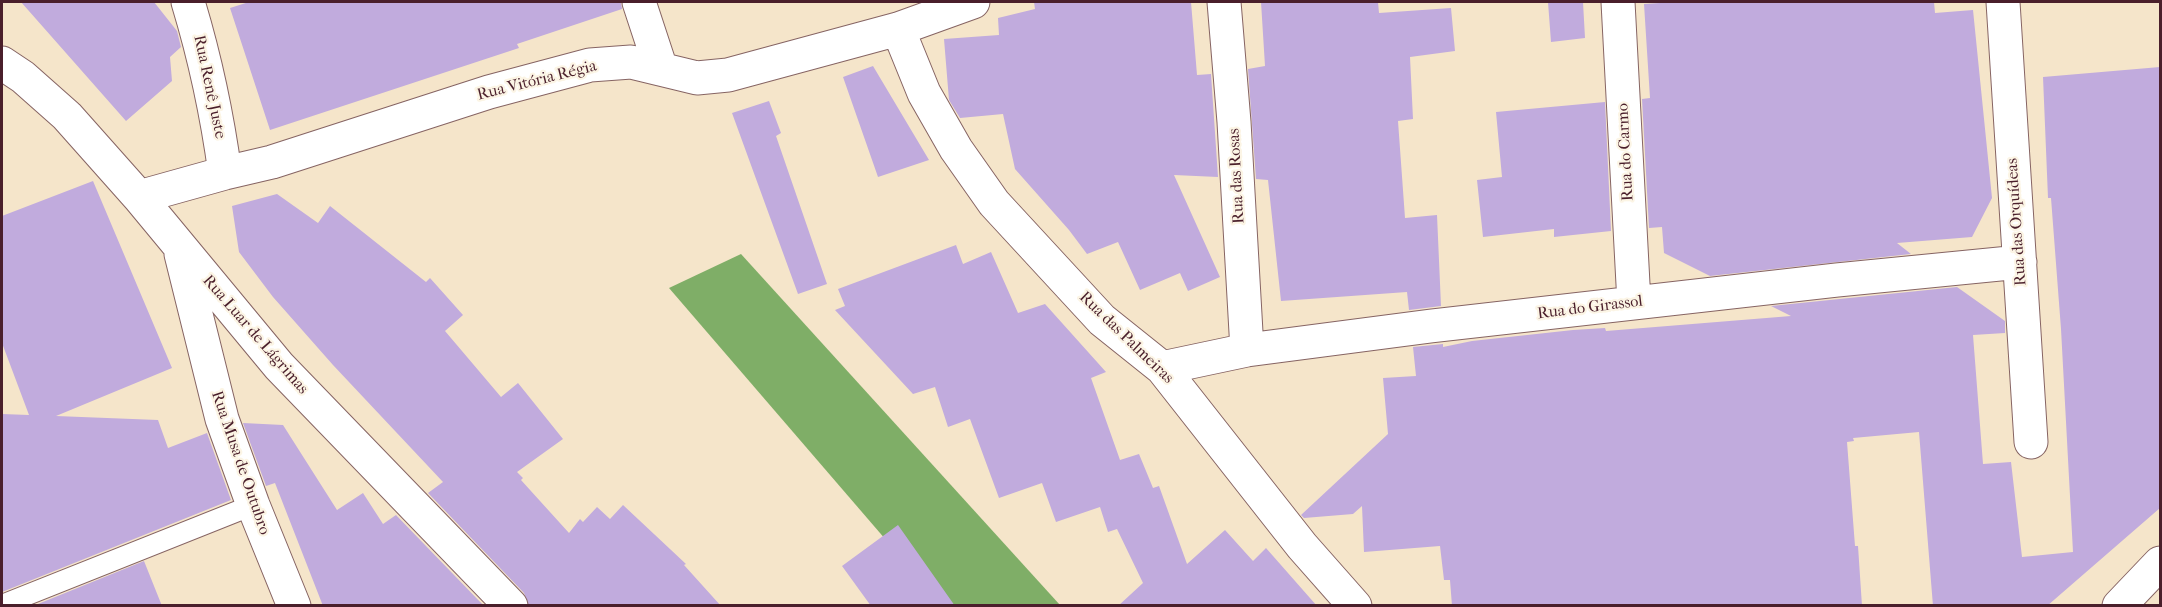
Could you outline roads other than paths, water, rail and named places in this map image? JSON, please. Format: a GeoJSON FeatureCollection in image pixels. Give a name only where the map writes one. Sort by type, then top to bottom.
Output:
{"type":"FeatureCollection","features":[{"type":"Feature","properties":{"kind":"street","name":"Rua Renê Juste"},"geometry":{"type":"LineString","coordinates":[[188,2],[203,52],[220,132],[225,173]]}},
{"type":"Feature","properties":{"kind":"street"},"geometry":{"type":"LineString","coordinates":[[639,2],[661,69]]}},
{"type":"Feature","properties":{"kind":"street","name":"Rua Vitória Régia"},"geometry":{"type":"LineString","coordinates":[[140,197],[272,162],[489,92],[590,65],[631,62],[697,78],[728,75],[898,29],[973,2]]}},
{"type":"Feature","properties":{"kind":"street","name":"Rua das Rosas"},"geometry":{"type":"LineString","coordinates":[[1224,2],[1234,122],[1247,350]]}},
{"type":"Feature","properties":{"kind":"street","name":"Rua do Carmo"},"geometry":{"type":"LineString","coordinates":[[1618,2],[1634,303]]}},
{"type":"Feature","properties":{"kind":"street","name":"Rua das Orquídeas"},"geometry":{"type":"LineString","coordinates":[[2003,2],[2031,442]]}},
{"type":"Feature","properties":{"kind":"street","name":"Rua das Palmeiras"},"geometry":{"type":"LineString","coordinates":[[898,29],[924,93],[956,148],[994,203],[1102,320],[1162,368],[1302,546],[1355,606]]}},
{"type":"Feature","properties":{"kind":"street","name":"Rua Luar de Lágrimas"},"geometry":{"type":"LineString","coordinates":[[2,63],[23,77],[67,116],[140,197],[279,366],[511,606]]}},
{"type":"Feature","properties":{"kind":"street","name":"Rua Musa de Outubro"},"geometry":{"type":"LineString","coordinates":[[180,247],[222,419],[253,505],[294,606]]}},
{"type":"Feature","properties":{"kind":"street","name":"Rua do Girassol"},"geometry":{"type":"LineString","coordinates":[[1162,368],[1247,350],[1634,303],[2020,262]]}},
{"type":"Feature","properties":{"kind":"street"},"geometry":{"type":"LineString","coordinates":[[2119,606],[2160,563]]}},
{"type":"Feature","properties":{"kind":"lane"},"geometry":{"type":"LineString","coordinates":[[2,605],[253,505]]}}]}
